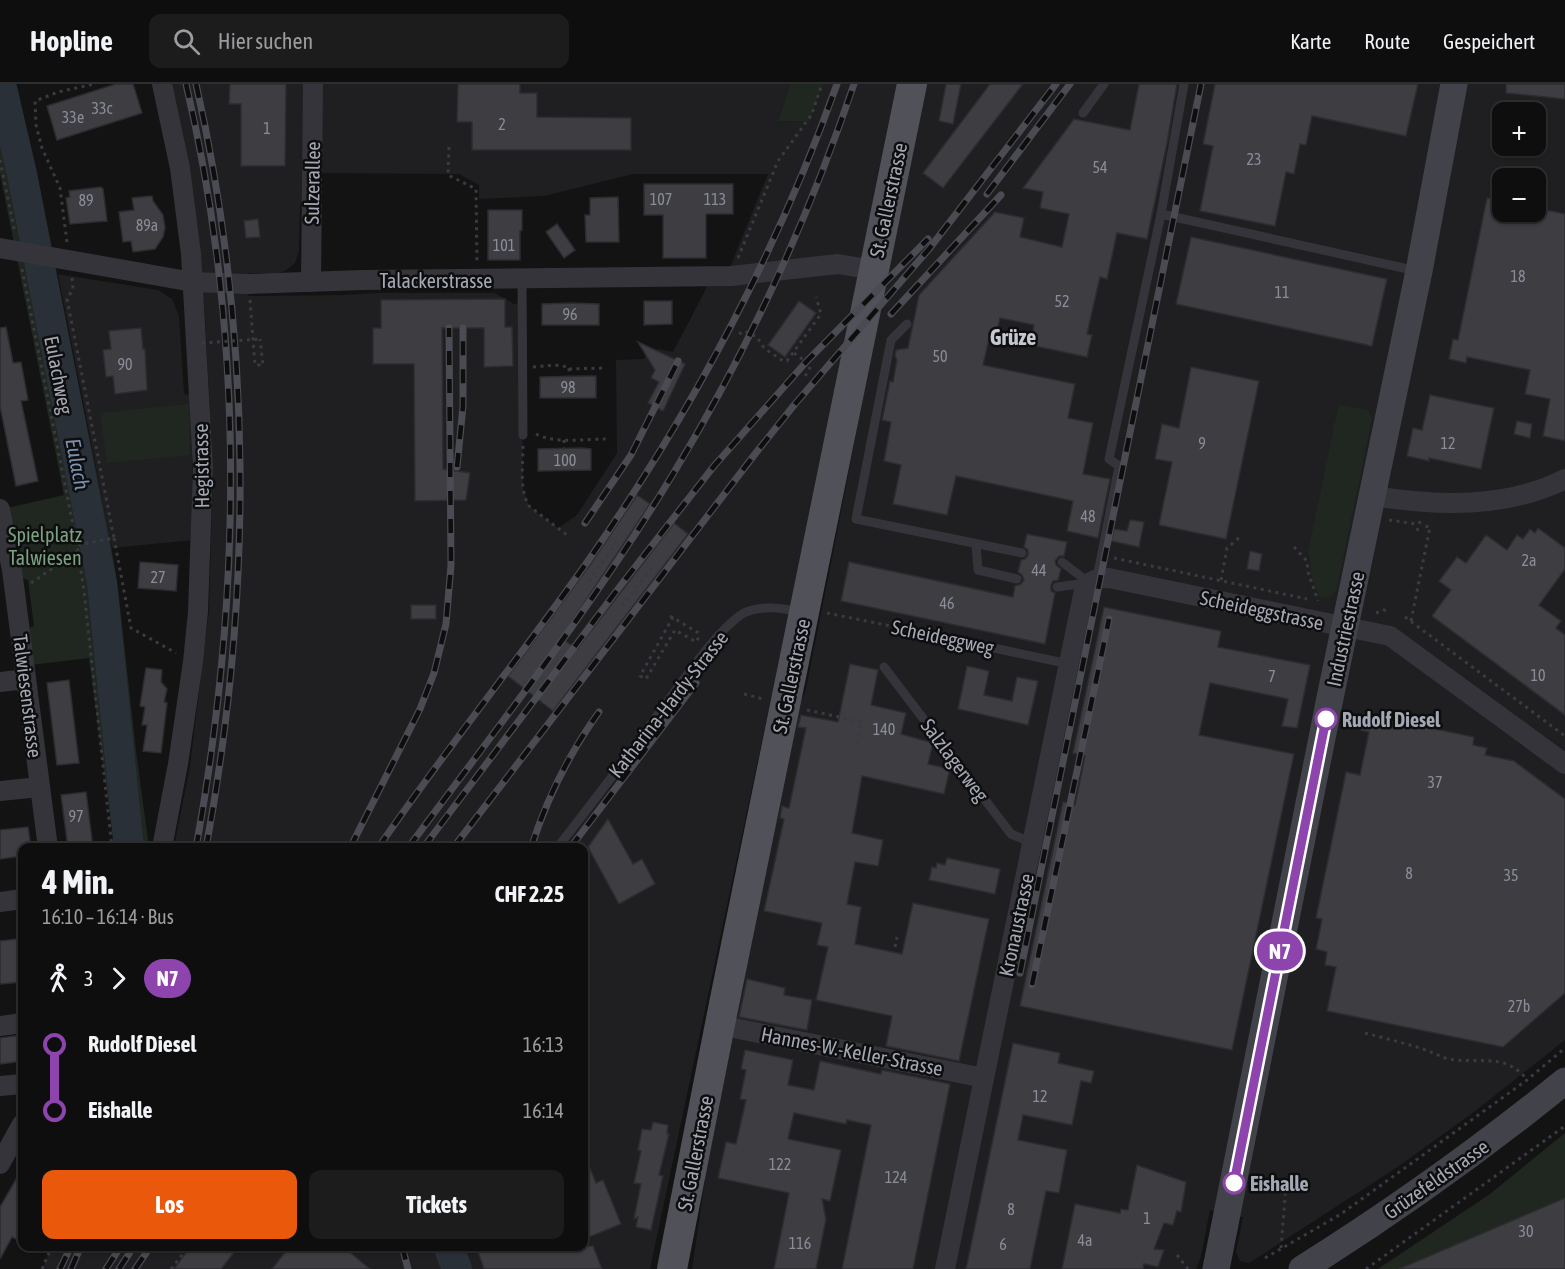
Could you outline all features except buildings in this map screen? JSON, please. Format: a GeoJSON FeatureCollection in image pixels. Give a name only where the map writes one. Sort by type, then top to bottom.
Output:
{"type":"FeatureCollection","features":[{"type":"Feature","properties":{"kind":"main road","name":"St. Gallerstrasse"},"geometry":{"type":"LineString","coordinates":[[672,1269],[778,703],[813,612],[874,270],[912,84]]}},
{"type":"Feature","properties":{"kind":"street","name":"Hegistrasse"},"geometry":{"type":"LineString","coordinates":[[162,84],[180,168],[193,282],[203,467],[198,601],[193,662],[178,764],[163,843]]}},
{"type":"Feature","properties":{"kind":"street","name":"Sulzerallee"},"geometry":{"type":"LineString","coordinates":[[311,282],[313,84]]}},
{"type":"Feature","properties":{"kind":"street","name":"Industriestrasse"},"geometry":{"type":"LineString","coordinates":[[1216,1269],[1419,271],[1454,84]]}},
{"type":"Feature","properties":{"kind":"street","name":"Talackerstrasse"},"geometry":{"type":"LineString","coordinates":[[0,248],[23,254],[193,282],[248,284],[731,276],[837,264],[874,270]]}},
{"type":"Feature","properties":{"kind":"street"},"geometry":{"type":"LineString","coordinates":[[1373,496],[1435,503],[1484,502],[1545,489],[1565,479]]}},
{"type":"Feature","properties":{"kind":"street","name":"Talwiesenstrasse"},"geometry":{"type":"LineString","coordinates":[[0,509],[27,679],[47,843]]}},
{"type":"Feature","properties":{"kind":"street","name":"Scheideggstrasse"},"geometry":{"type":"LineString","coordinates":[[1095,574],[1390,636],[1565,764]]}},
{"type":"Feature","properties":{"kind":"street","name":"Kronaustrasse"},"geometry":{"type":"LineString","coordinates":[[945,1269],[1084,590],[1095,574]]}},
{"type":"Feature","properties":{"kind":"street"},"geometry":{"type":"LineString","coordinates":[[0,682],[27,679]]}},
{"type":"Feature","properties":{"kind":"street"},"geometry":{"type":"LineString","coordinates":[[0,791],[40,787]]}},
{"type":"Feature","properties":{"kind":"street"},"geometry":{"type":"LineString","coordinates":[[0,902],[18,900]]}},
{"type":"Feature","properties":{"kind":"street"},"geometry":{"type":"LineString","coordinates":[[0,1026],[18,1024]]}},
{"type":"Feature","properties":{"kind":"street","name":"Hannes-W.-Keller-Strasse"},"geometry":{"type":"LineString","coordinates":[[719,1025],[984,1078]]}},
{"type":"Feature","properties":{"kind":"street","name":"Grüzefeldstrasse"},"geometry":{"type":"LineString","coordinates":[[1302,1269],[1357,1235],[1495,1137],[1565,1081]]}},
{"type":"Feature","properties":{"kind":"street"},"geometry":{"type":"LineString","coordinates":[[0,1086],[18,1084]]}},
{"type":"Feature","properties":{"kind":"street"},"geometry":{"type":"LineString","coordinates":[[0,1164],[18,1131]]}},
{"type":"Feature","properties":{"kind":"lane"},"geometry":{"type":"LineString","coordinates":[[1083,113],[1104,84]]}},
{"type":"Feature","properties":{"kind":"lane"},"geometry":{"type":"LineString","coordinates":[[1062,562],[1095,574],[1119,466],[1109,459],[1161,214],[1184,84]]}},
{"type":"Feature","properties":{"kind":"lane"},"geometry":{"type":"LineString","coordinates":[[1161,214],[1419,271]]}},
{"type":"Feature","properties":{"kind":"lane"},"geometry":{"type":"LineString","coordinates":[[522,279],[523,435]]}},
{"type":"Feature","properties":{"kind":"lane"},"geometry":{"type":"LineString","coordinates":[[907,324],[891,340],[856,519],[1022,553]]}},
{"type":"Feature","properties":{"kind":"lane"},"geometry":{"type":"LineString","coordinates":[[976,543],[978,570],[1017,579]]}},
{"type":"Feature","properties":{"kind":"lane","name":"Scheideggstrasse"},"geometry":{"type":"LineString","coordinates":[[1057,586],[1095,574]]}},
{"type":"Feature","properties":{"kind":"lane","name":"Katharina-Hardy-Strasse"},"geometry":{"type":"LineString","coordinates":[[561,843],[696,663],[728,625],[736,618],[754,610],[774,607],[813,612]]}},
{"type":"Feature","properties":{"kind":"lane","name":"Scheideggweg"},"geometry":{"type":"LineString","coordinates":[[970,643],[1069,664]]}},
{"type":"Feature","properties":{"kind":"lane","name":"Salzlagerweg"},"geometry":{"type":"LineString","coordinates":[[885,667],[1011,834],[1033,843]]}},
{"type":"Feature","properties":{"kind":"path"},"geometry":{"type":"LineString","coordinates":[[94,84],[35,101],[36,125],[42,148],[60,188],[73,289],[67,299],[131,628],[193,662]]}},
{"type":"Feature","properties":{"kind":"path"},"geometry":{"type":"LineString","coordinates":[[731,276],[778,161],[812,114],[822,84]]}},
{"type":"Feature","properties":{"kind":"path"},"geometry":{"type":"LineString","coordinates":[[449,147],[448,175],[476,189],[477,280]]}},
{"type":"Feature","properties":{"kind":"path","name":"Eulachweg"},"geometry":{"type":"LineString","coordinates":[[0,160],[23,254],[78,544],[111,843]]}},
{"type":"Feature","properties":{"kind":"path"},"geometry":{"type":"LineString","coordinates":[[201,343],[260,339],[263,365],[255,365],[249,294]]}},
{"type":"Feature","properties":{"kind":"path"},"geometry":{"type":"LineString","coordinates":[[739,334],[744,331],[757,338],[764,348],[783,361],[787,361],[821,314],[816,297]]}},
{"type":"Feature","properties":{"kind":"path"},"geometry":{"type":"LineString","coordinates":[[794,353],[811,366],[804,378]]}},
{"type":"Feature","properties":{"kind":"path"},"geometry":{"type":"LineString","coordinates":[[523,368],[555,365],[569,367],[569,369],[606,368]]}},
{"type":"Feature","properties":{"kind":"path"},"geometry":{"type":"LineString","coordinates":[[569,369],[569,376]]}},
{"type":"Feature","properties":{"kind":"path"},"geometry":{"type":"LineString","coordinates":[[567,535],[529,506],[525,500],[523,435],[534,433],[543,438],[564,440],[606,439]]}},
{"type":"Feature","properties":{"kind":"path"},"geometry":{"type":"LineString","coordinates":[[564,440],[564,448]]}},
{"type":"Feature","properties":{"kind":"path"},"geometry":{"type":"LineString","coordinates":[[1411,621],[1430,527],[1424,526]]}},
{"type":"Feature","properties":{"kind":"path"},"geometry":{"type":"LineString","coordinates":[[1221,580],[1227,548],[1241,536]]}},
{"type":"Feature","properties":{"kind":"path"},"geometry":{"type":"LineString","coordinates":[[78,544],[112,538]]}},
{"type":"Feature","properties":{"kind":"path"},"geometry":{"type":"LineString","coordinates":[[589,581],[619,538]]}},
{"type":"Feature","properties":{"kind":"path"},"geometry":{"type":"LineString","coordinates":[[1095,574],[1112,558],[1318,601],[1308,572],[1307,561],[1294,547]]}},
{"type":"Feature","properties":{"kind":"path"},"geometry":{"type":"LineString","coordinates":[[9,576],[34,583],[78,552]]}},
{"type":"Feature","properties":{"kind":"path"},"geometry":{"type":"LineString","coordinates":[[622,606],[654,565]]}},
{"type":"Feature","properties":{"kind":"path","name":"Scheideggweg"},"geometry":{"type":"LineString","coordinates":[[813,612],[970,643]]}},
{"type":"Feature","properties":{"kind":"path"},"geometry":{"type":"LineString","coordinates":[[672,616],[699,633],[696,642],[675,630],[646,679],[640,676],[672,616]]}},
{"type":"Feature","properties":{"kind":"path"},"geometry":{"type":"LineString","coordinates":[[1405,617],[1565,736]]}},
{"type":"Feature","properties":{"kind":"path"},"geometry":{"type":"LineString","coordinates":[[744,694],[862,722],[857,743]]}},
{"type":"Feature","properties":{"kind":"path"},"geometry":{"type":"LineString","coordinates":[[895,947],[897,937]]}},
{"type":"Feature","properties":{"kind":"path"},"geometry":{"type":"LineString","coordinates":[[1365,1033],[1447,1058],[1509,1063],[1521,1071],[1527,1080]]}},
{"type":"Feature","properties":{"kind":"path"},"geometry":{"type":"LineString","coordinates":[[1265,1258],[1341,1214],[1527,1080],[1565,1048]]}},
{"type":"Feature","properties":{"kind":"path"},"geometry":{"type":"LineString","coordinates":[[1366,1269],[1372,1267],[1565,1126]]}},
{"type":"Feature","properties":{"kind":"path"},"geometry":{"type":"LineString","coordinates":[[1281,1248],[1287,1173]]}},
{"type":"Feature","properties":{"kind":"path"},"geometry":{"type":"LineString","coordinates":[[42,1269],[50,1251]]}},
{"type":"Feature","properties":{"kind":"path"},"geometry":{"type":"LineString","coordinates":[[171,1269],[185,1251]]}},
{"type":"Feature","properties":{"kind":"path"},"geometry":{"type":"LineString","coordinates":[[1177,1255],[1188,1269]]}},
{"type":"Feature","properties":{"kind":"shaded area"},"geometry":{"type":"Polygon","coordinates":[[[168,84],[790,84],[778,121],[810,122],[823,84],[1565,84],[1565,1040],[1474,1112],[1396,1168],[1249,1263],[1240,1261],[1236,1252],[1243,1217],[1210,1210],[1201,1257],[1196,1269],[692,1269],[714,1119],[794,712],[805,693],[832,558],[856,434],[859,392],[804,612],[785,632],[650,1269],[42,1269],[50,1251],[588,1251],[588,843],[175,843],[190,766],[209,610],[213,470],[200,265],[168,84]],[[320,173],[300,205],[299,251],[295,263],[285,271],[278,273],[248,273],[248,296],[495,293],[514,304],[522,303],[523,488],[529,506],[558,528],[577,515],[617,453],[616,360],[643,359],[658,349],[673,352],[706,289],[707,277],[731,276],[731,265],[768,174],[633,174],[544,196],[479,199],[479,185],[459,174],[320,173]]]}},
{"type":"Feature","properties":{"kind":"shaded area"},"geometry":{"type":"Polygon","coordinates":[[[58,274],[158,290],[172,299],[179,316],[184,394],[192,395],[193,540],[112,548],[58,274]]]}},
{"type":"Feature","properties":{"kind":"green space","name":"Spielplatz Talwiesen"},"geometry":{"type":"Polygon","coordinates":[[[0,84],[16,84],[109,533],[118,588],[148,843],[113,843],[89,658],[31,665],[27,629],[34,626],[28,580],[20,577],[7,508],[64,495],[0,173],[0,84]]]}},
{"type":"Feature","properties":{"kind":"green space"},"geometry":{"type":"Polygon","coordinates":[[[790,84],[823,84],[810,122],[778,121],[790,84]]]}},
{"type":"Feature","properties":{"kind":"green space"},"geometry":{"type":"Polygon","coordinates":[[[189,404],[190,455],[107,463],[100,413],[189,404]]]}},
{"type":"Feature","properties":{"kind":"green space"},"geometry":{"type":"Polygon","coordinates":[[[1340,405],[1368,410],[1372,419],[1337,588],[1332,595],[1322,598],[1319,597],[1310,572],[1308,552],[1340,405]]]}},
{"type":"Feature","properties":{"kind":"green space"},"geometry":{"type":"Polygon","coordinates":[[[1565,1133],[1565,1269],[1378,1269],[1490,1194],[1565,1133]]]}},
{"type":"Feature","properties":{"kind":"waterway","name":"Eulach"},"geometry":{"type":"LineString","coordinates":[[1,84],[22,174],[102,583],[128,843]]}},
{"type":"Feature","properties":{"kind":"waterway","name":"Eulach"},"geometry":{"type":"LineString","coordinates":[[450,1251],[457,1269]]}},
{"type":"Feature","properties":{"kind":"railway"},"geometry":{"type":"LineString","coordinates":[[186,84],[205,179],[219,274],[227,369],[230,465],[229,561],[222,657],[211,753],[197,843]]}},
{"type":"Feature","properties":{"kind":"railway"},"geometry":{"type":"LineString","coordinates":[[196,84],[215,179],[228,274],[237,369],[240,465],[239,561],[232,657],[221,753],[207,843]]}},
{"type":"Feature","properties":{"kind":"railway"},"geometry":{"type":"LineString","coordinates":[[382,843],[590,558],[663,446],[697,388],[759,269],[813,147],[837,84]]}},
{"type":"Feature","properties":{"kind":"railway"},"geometry":{"type":"LineString","coordinates":[[412,843],[611,570],[643,523],[700,428],[751,333],[796,235],[854,84]]}},
{"type":"Feature","properties":{"kind":"railway"},"geometry":{"type":"LineString","coordinates":[[457,843],[755,454],[795,404],[929,249],[1056,84]]}},
{"type":"Feature","properties":{"kind":"railway"},"geometry":{"type":"LineString","coordinates":[[987,194],[1070,84]]}},
{"type":"Feature","properties":{"kind":"railway"},"geometry":{"type":"LineString","coordinates":[[1020,973],[1201,84]]}},
{"type":"Feature","properties":{"kind":"railway"},"geometry":{"type":"LineString","coordinates":[[891,314],[1001,195]]}},
{"type":"Feature","properties":{"kind":"railway"},"geometry":{"type":"LineString","coordinates":[[427,843],[621,585],[714,466],[807,361],[928,239]]}},
{"type":"Feature","properties":{"kind":"railway"},"geometry":{"type":"LineString","coordinates":[[353,843],[420,709],[434,673],[446,624],[451,565],[449,328]]}},
{"type":"Feature","properties":{"kind":"railway"},"geometry":{"type":"LineString","coordinates":[[457,467],[463,406],[463,328]]}},
{"type":"Feature","properties":{"kind":"railway"},"geometry":{"type":"LineString","coordinates":[[585,523],[631,455],[678,361]]}},
{"type":"Feature","properties":{"kind":"railway"},"geometry":{"type":"LineString","coordinates":[[1032,985],[1109,619]]}},
{"type":"Feature","properties":{"kind":"railway"},"geometry":{"type":"LineString","coordinates":[[574,843],[696,683]]}},
{"type":"Feature","properties":{"kind":"railway"},"geometry":{"type":"LineString","coordinates":[[533,843],[559,777],[599,712]]}},
{"type":"Feature","properties":{"kind":"railway"},"geometry":{"type":"LineString","coordinates":[[60,1269],[69,1251]]}},
{"type":"Feature","properties":{"kind":"railway"},"geometry":{"type":"LineString","coordinates":[[71,1269],[79,1251]]}},
{"type":"Feature","properties":{"kind":"railway"},"geometry":{"type":"LineString","coordinates":[[106,1269],[118,1251]]}},
{"type":"Feature","properties":{"kind":"railway"},"geometry":{"type":"LineString","coordinates":[[119,1269],[131,1251]]}},
{"type":"Feature","properties":{"kind":"railway"},"geometry":{"type":"LineString","coordinates":[[135,1269],[148,1251]]}},
{"type":"Feature","properties":{"kind":"railway"},"geometry":{"type":"LineString","coordinates":[[403,1251],[408,1269]]}},
{"type":"Feature","properties":{"kind":"bus line","name":"N7"},"geometry":{"type":"LineString","coordinates":[[1234,1183],[1326,719]]}},
{"type":"Feature","properties":{"kind":"place","name":"Rudolf Diesel"},"geometry":{"type":"Point","coordinates":[1326,719]}},
{"type":"Feature","properties":{"kind":"place","name":"Eishalle"},"geometry":{"type":"Point","coordinates":[1234,1183]}},
{"type":"Feature","properties":{"kind":"district","name":"Grüze"},"geometry":{"type":"Point","coordinates":[1013,337]}}]}
